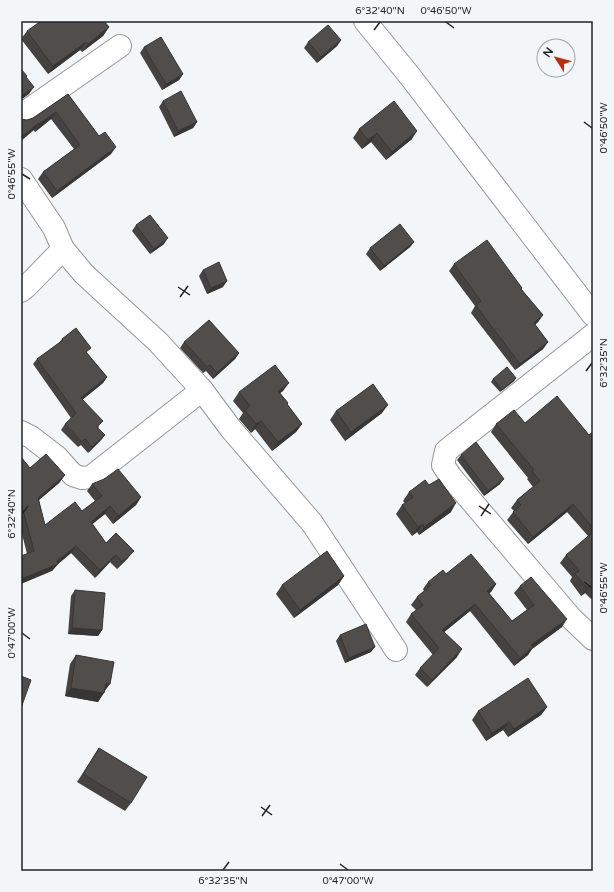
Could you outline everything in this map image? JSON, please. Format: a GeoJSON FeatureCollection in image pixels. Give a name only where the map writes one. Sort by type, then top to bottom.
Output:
{"type":"FeatureCollection","features":[{"type":"Feature","properties":{"kind":"street"},"geometry":{"type":"LineString","coordinates":[[365,21],[409,75],[593,315]]}},
{"type":"Feature","properties":{"kind":"street"},"geometry":{"type":"LineString","coordinates":[[21,115],[120,46]]}},
{"type":"Feature","properties":{"kind":"street"},"geometry":{"type":"LineString","coordinates":[[21,178],[54,228],[63,249],[84,274],[158,342],[202,390],[231,429],[312,523],[396,650]]}},
{"type":"Feature","properties":{"kind":"street"},"geometry":{"type":"LineString","coordinates":[[21,291],[63,249]]}},
{"type":"Feature","properties":{"kind":"street"},"geometry":{"type":"LineString","coordinates":[[593,335],[446,451],[443,465],[451,477],[571,618],[593,639]]}},
{"type":"Feature","properties":{"kind":"street"},"geometry":{"type":"LineString","coordinates":[[21,432],[31,437],[58,457],[73,475],[82,478],[91,477],[202,390]]}},
{"type":"Feature","properties":{"kind":"building"},"geometry":{"type":"Polygon","coordinates":[[[41,21],[104,21],[109,27],[88,44],[86,42],[53,66],[27,31],[41,21]]]}},
{"type":"Feature","properties":{"kind":"building"},"geometry":{"type":"Polygon","coordinates":[[[328,25],[341,40],[321,57],[308,42],[328,25]]]}},
{"type":"Feature","properties":{"kind":"building"},"geometry":{"type":"Polygon","coordinates":[[[161,37],[183,74],[166,84],[144,47],[161,37]]]}},
{"type":"Feature","properties":{"kind":"building"},"geometry":{"type":"Polygon","coordinates":[[[21,69],[34,87],[21,96],[21,69]]]}},
{"type":"Feature","properties":{"kind":"building"},"geometry":{"type":"Polygon","coordinates":[[[181,91],[197,122],[178,131],[163,101],[181,91]]]}},
{"type":"Feature","properties":{"kind":"building"},"geometry":{"type":"Polygon","coordinates":[[[68,94],[99,136],[105,132],[116,147],[57,191],[43,172],[80,145],[56,112],[21,137],[21,119],[27,120],[33,118],[68,94]]]}},
{"type":"Feature","properties":{"kind":"building"},"geometry":{"type":"Polygon","coordinates":[[[394,101],[417,131],[392,152],[377,133],[368,140],[359,129],[394,101]]]}},
{"type":"Feature","properties":{"kind":"building"},"geometry":{"type":"Polygon","coordinates":[[[150,215],[168,238],[154,249],[136,225],[150,215]]]}},
{"type":"Feature","properties":{"kind":"building"},"geometry":{"type":"Polygon","coordinates":[[[400,224],[414,242],[384,266],[370,248],[400,224]]]}},
{"type":"Feature","properties":{"kind":"building"},"geometry":{"type":"Polygon","coordinates":[[[487,240],[522,288],[521,289],[543,315],[534,323],[548,342],[520,364],[476,306],[481,301],[454,264],[487,240]]]}},
{"type":"Feature","properties":{"kind":"building"},"geometry":{"type":"Polygon","coordinates":[[[219,262],[227,281],[211,288],[203,270],[219,262]]]}},
{"type":"Feature","properties":{"kind":"building"},"geometry":{"type":"Polygon","coordinates":[[[209,320],[239,353],[217,373],[210,365],[207,367],[184,342],[209,320]]]}},
{"type":"Feature","properties":{"kind":"building"},"geometry":{"type":"Polygon","coordinates":[[[76,328],[91,348],[86,352],[107,377],[81,398],[103,421],[97,427],[105,435],[92,447],[85,439],[82,442],[65,424],[76,413],[37,359],[63,340],[62,339],[76,328]]]}},
{"type":"Feature","properties":{"kind":"building"},"geometry":{"type":"Polygon","coordinates":[[[275,365],[289,383],[278,391],[302,424],[278,442],[261,421],[256,424],[247,413],[245,410],[250,406],[239,392],[275,365]]]}},
{"type":"Feature","properties":{"kind":"building"},"geometry":{"type":"Polygon","coordinates":[[[507,367],[516,378],[502,390],[493,379],[507,367]]]}},
{"type":"Feature","properties":{"kind":"building"},"geometry":{"type":"Polygon","coordinates":[[[373,384],[388,405],[351,432],[336,411],[373,384]]]}},
{"type":"Feature","properties":{"kind":"building"},"geometry":{"type":"Polygon","coordinates":[[[557,396],[589,435],[593,432],[593,528],[573,504],[533,537],[513,512],[521,505],[517,500],[540,481],[532,471],[534,470],[496,424],[514,410],[525,423],[557,396]]]}},
{"type":"Feature","properties":{"kind":"building"},"geometry":{"type":"Polygon","coordinates":[[[476,442],[504,479],[488,491],[461,455],[476,442]]]}},
{"type":"Feature","properties":{"kind":"building"},"geometry":{"type":"Polygon","coordinates":[[[46,454],[65,475],[38,498],[45,525],[75,502],[82,511],[102,496],[92,484],[104,479],[118,469],[141,497],[118,516],[110,506],[91,522],[106,543],[116,533],[134,551],[122,562],[116,555],[100,570],[76,546],[57,561],[58,564],[21,579],[21,556],[34,551],[21,507],[21,457],[30,468],[46,454]]]}},
{"type":"Feature","properties":{"kind":"building"},"geometry":{"type":"Polygon","coordinates":[[[439,479],[456,503],[424,527],[423,524],[418,527],[402,505],[413,497],[409,492],[425,480],[429,485],[439,479]]]}},
{"type":"Feature","properties":{"kind":"building"},"geometry":{"type":"Polygon","coordinates":[[[593,532],[593,588],[591,585],[587,588],[575,574],[579,571],[566,555],[593,532]]]}},
{"type":"Feature","properties":{"kind":"building"},"geometry":{"type":"Polygon","coordinates":[[[327,551],[344,576],[300,610],[282,585],[327,551]]]}},
{"type":"Feature","properties":{"kind":"building"},"geometry":{"type":"Polygon","coordinates":[[[471,554],[496,584],[487,591],[512,621],[534,605],[520,586],[531,577],[567,619],[531,645],[533,647],[520,658],[475,604],[442,630],[462,649],[432,680],[420,668],[439,648],[411,614],[423,605],[417,597],[431,585],[428,582],[443,570],[446,574],[471,554]]]}},
{"type":"Feature","properties":{"kind":"building"},"geometry":{"type":"Polygon","coordinates":[[[75,590],[105,593],[102,630],[72,628],[75,590]]]}},
{"type":"Feature","properties":{"kind":"building"},"geometry":{"type":"Polygon","coordinates":[[[366,624],[375,647],[349,658],[340,635],[366,624]]]}},
{"type":"Feature","properties":{"kind":"building"},"geometry":{"type":"Polygon","coordinates":[[[76,655],[114,662],[110,684],[106,683],[104,693],[71,688],[76,655]]]}},
{"type":"Feature","properties":{"kind":"building"},"geometry":{"type":"Polygon","coordinates":[[[21,676],[31,680],[21,708],[21,676]]]}},
{"type":"Feature","properties":{"kind":"building"},"geometry":{"type":"Polygon","coordinates":[[[528,678],[547,707],[514,729],[509,722],[492,733],[478,711],[528,678]]]}},
{"type":"Feature","properties":{"kind":"building"},"geometry":{"type":"Polygon","coordinates":[[[99,748],[147,777],[131,803],[83,774],[99,748]]]}}]}
